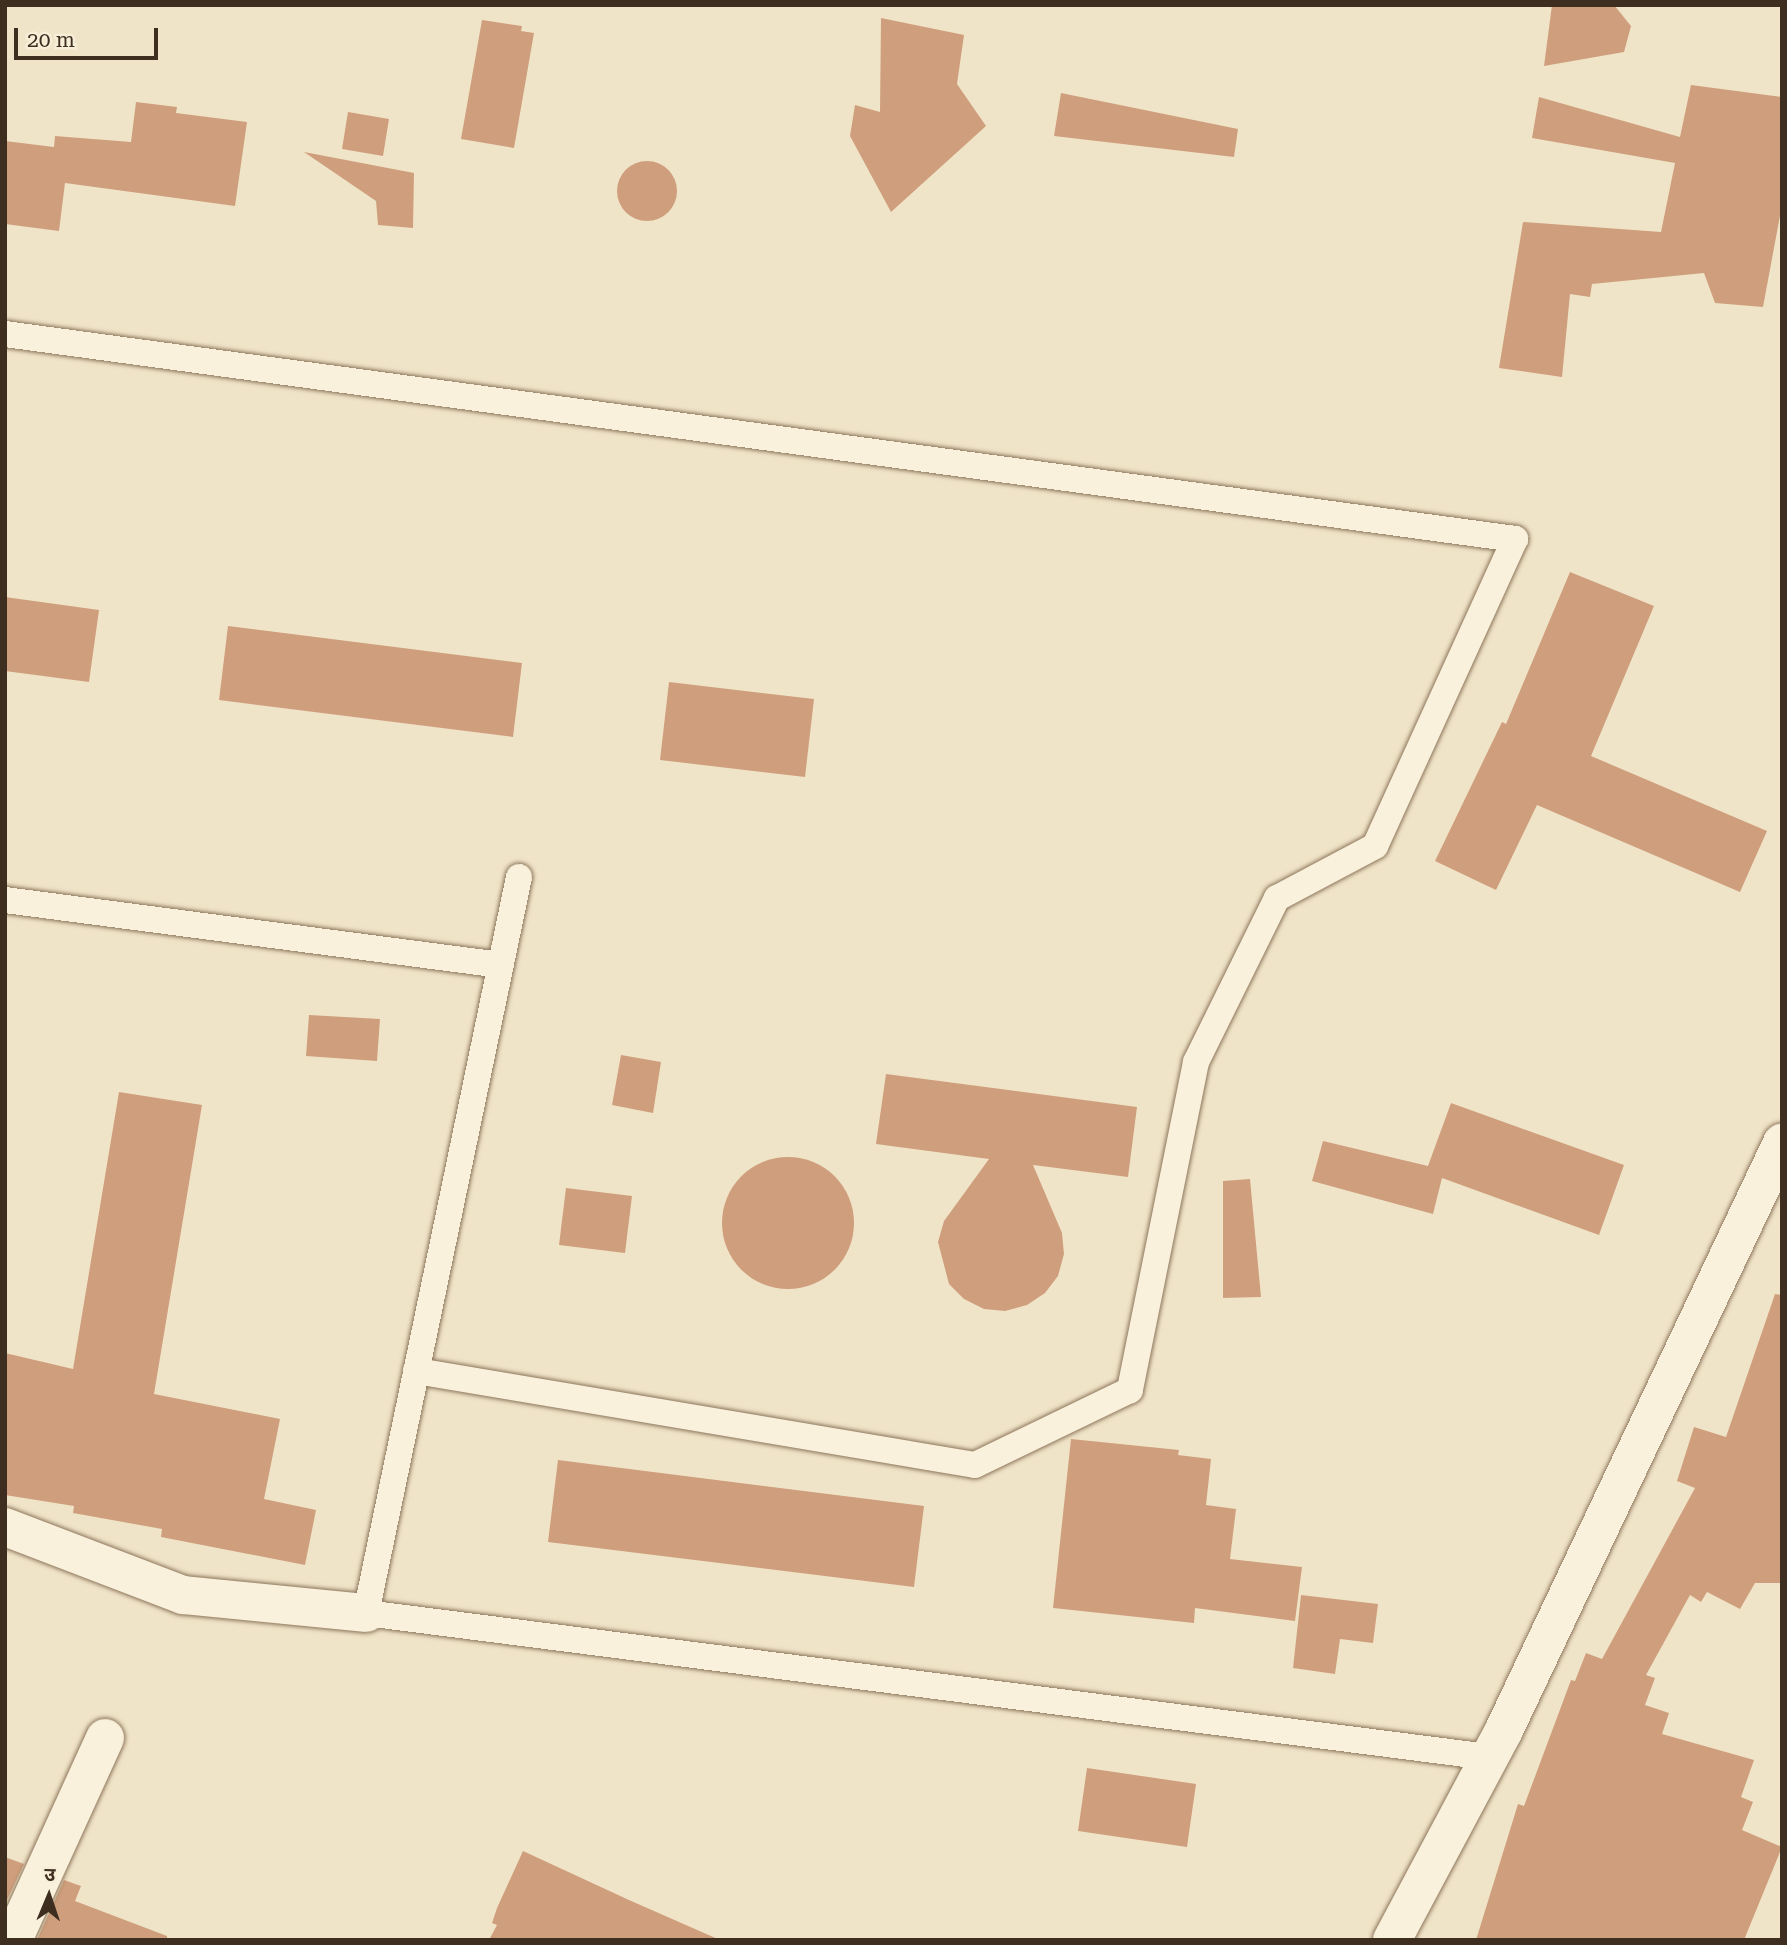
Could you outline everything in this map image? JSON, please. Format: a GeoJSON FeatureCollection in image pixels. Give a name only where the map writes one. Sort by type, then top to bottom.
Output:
{"type":"FeatureCollection","features":[{"type":"Feature","properties":{"kind":"main road"},"geometry":{"type":"LineString","coordinates":[[1392,1940],[1489,1757],[1782,1143]]}},
{"type":"Feature","properties":{"kind":"main road"},"geometry":{"type":"LineString","coordinates":[[5,1527],[183,1595],[366,1613]]}},
{"type":"Feature","properties":{"kind":"main road"},"geometry":{"type":"LineString","coordinates":[[13,1940],[105,1738]]}},
{"type":"Feature","properties":{"kind":"lane"},"geometry":{"type":"LineString","coordinates":[[5,334],[1515,539],[1375,846],[1277,898],[1196,1062],[1130,1390],[975,1465],[416,1371]]}},
{"type":"Feature","properties":{"kind":"lane"},"geometry":{"type":"LineString","coordinates":[[519,877],[366,1613],[1489,1757]]}},
{"type":"Feature","properties":{"kind":"lane"},"geometry":{"type":"LineString","coordinates":[[5,900],[501,965]]}},
{"type":"Feature","properties":{"kind":"building"},"geometry":{"type":"Polygon","coordinates":[[[1552,5],[1614,5],[1631,26],[1624,52],[1544,66],[1552,5]]]}},
{"type":"Feature","properties":{"kind":"building"},"geometry":{"type":"Polygon","coordinates":[[[881,18],[964,35],[957,84],[986,126],[891,212],[850,136],[855,105],[880,112],[881,18]]]}},
{"type":"Feature","properties":{"kind":"building"},"geometry":{"type":"Polygon","coordinates":[[[482,20],[522,26],[521,31],[534,33],[514,148],[461,139],[482,20]]]}},
{"type":"Feature","properties":{"kind":"building"},"geometry":{"type":"Polygon","coordinates":[[[1691,85],[1782,97],[1782,205],[1763,307],[1715,303],[1704,273],[1592,284],[1590,297],[1570,294],[1562,377],[1499,368],[1523,222],[1661,232],[1675,163],[1532,138],[1539,97],[1680,137],[1691,85]]]}},
{"type":"Feature","properties":{"kind":"building"},"geometry":{"type":"Polygon","coordinates":[[[1061,93],[1238,129],[1234,157],[1054,136],[1061,93]]]}},
{"type":"Feature","properties":{"kind":"building"},"geometry":{"type":"Polygon","coordinates":[[[136,102],[177,107],[176,113],[247,122],[235,206],[65,183],[59,231],[5,224],[5,141],[54,147],[55,136],[131,142],[136,102]]]}},
{"type":"Feature","properties":{"kind":"building"},"geometry":{"type":"Polygon","coordinates":[[[348,112],[389,119],[383,156],[342,149],[348,112]]]}},
{"type":"Feature","properties":{"kind":"building"},"geometry":{"type":"Polygon","coordinates":[[[304,152],[414,173],[413,228],[378,225],[376,201],[304,152]]]}},
{"type":"Feature","properties":{"kind":"building"},"geometry":{"type":"Polygon","coordinates":[[[647,161],[664,166],[672,174],[677,191],[672,208],[664,216],[647,221],[630,216],[622,208],[617,191],[622,174],[630,166],[647,161]]]}},
{"type":"Feature","properties":{"kind":"building"},"geometry":{"type":"Polygon","coordinates":[[[1570,572],[1654,606],[1591,756],[1767,831],[1740,892],[1537,805],[1496,890],[1435,861],[1502,722],[1506,724],[1570,572]]]}},
{"type":"Feature","properties":{"kind":"building"},"geometry":{"type":"Polygon","coordinates":[[[5,597],[99,610],[89,682],[5,671],[5,597]]]}},
{"type":"Feature","properties":{"kind":"building"},"geometry":{"type":"Polygon","coordinates":[[[228,626],[522,663],[513,737],[219,700],[228,626]]]}},
{"type":"Feature","properties":{"kind":"building"},"geometry":{"type":"Polygon","coordinates":[[[669,682],[814,699],[805,777],[660,760],[669,682]]]}},
{"type":"Feature","properties":{"kind":"building"},"geometry":{"type":"Polygon","coordinates":[[[309,1015],[380,1019],[377,1061],[306,1056],[309,1015]]]}},
{"type":"Feature","properties":{"kind":"building"},"geometry":{"type":"Polygon","coordinates":[[[621,1055],[661,1062],[653,1113],[612,1105],[621,1055]]]}},
{"type":"Feature","properties":{"kind":"building"},"geometry":{"type":"Polygon","coordinates":[[[886,1074],[1137,1107],[1128,1177],[1033,1165],[1062,1233],[1064,1254],[1058,1276],[1045,1293],[1027,1305],[1005,1311],[984,1309],[964,1299],[949,1284],[938,1242],[944,1221],[989,1159],[876,1144],[886,1074]]]}},
{"type":"Feature","properties":{"kind":"building"},"geometry":{"type":"Polygon","coordinates":[[[119,1092],[202,1105],[154,1394],[280,1419],[264,1499],[316,1510],[305,1565],[161,1537],[162,1529],[73,1513],[74,1506],[5,1495],[5,1353],[73,1369],[119,1092]]]}},
{"type":"Feature","properties":{"kind":"building"},"geometry":{"type":"Polygon","coordinates":[[[1451,1103],[1624,1165],[1599,1235],[1442,1178],[1433,1214],[1312,1181],[1323,1141],[1428,1166],[1451,1103]]]}},
{"type":"Feature","properties":{"kind":"building"},"geometry":{"type":"Polygon","coordinates":[[[788,1157],[813,1162],[835,1176],[849,1198],[854,1223],[849,1248],[835,1270],[813,1284],[788,1289],[763,1284],[741,1270],[727,1248],[722,1223],[727,1198],[741,1176],[763,1162],[788,1157]]]}},
{"type":"Feature","properties":{"kind":"building"},"geometry":{"type":"Polygon","coordinates":[[[1250,1179],[1261,1297],[1223,1298],[1223,1181],[1250,1179]]]}},
{"type":"Feature","properties":{"kind":"building"},"geometry":{"type":"Polygon","coordinates":[[[566,1188],[632,1196],[625,1253],[559,1245],[566,1188]]]}},
{"type":"Feature","properties":{"kind":"building"},"geometry":{"type":"Polygon","coordinates":[[[1775,1294],[1782,1295],[1782,1583],[1755,1583],[1740,1609],[1707,1592],[1701,1602],[1690,1595],[1646,1675],[1655,1678],[1645,1705],[1669,1713],[1662,1734],[1754,1760],[1741,1797],[1753,1802],[1742,1830],[1782,1847],[1744,1940],[1476,1940],[1518,1804],[1524,1806],[1571,1680],[1575,1681],[1586,1653],[1602,1659],[1695,1488],[1677,1481],[1694,1427],[1726,1437],[1775,1294]]]}},
{"type":"Feature","properties":{"kind":"building"},"geometry":{"type":"Polygon","coordinates":[[[1071,1439],[1179,1450],[1178,1455],[1211,1459],[1206,1505],[1236,1509],[1230,1559],[1302,1567],[1295,1621],[1195,1608],[1194,1623],[1053,1608],[1071,1439]]]}},
{"type":"Feature","properties":{"kind":"building"},"geometry":{"type":"Polygon","coordinates":[[[558,1460],[924,1506],[914,1587],[548,1542],[558,1460]]]}},
{"type":"Feature","properties":{"kind":"building"},"geometry":{"type":"Polygon","coordinates":[[[1301,1595],[1378,1604],[1373,1643],[1340,1639],[1335,1674],[1293,1668],[1301,1595]]]}},
{"type":"Feature","properties":{"kind":"building"},"geometry":{"type":"Polygon","coordinates":[[[1087,1768],[1196,1784],[1187,1847],[1078,1831],[1087,1768]]]}},
{"type":"Feature","properties":{"kind":"building"},"geometry":{"type":"Polygon","coordinates":[[[523,1851],[720,1940],[489,1940],[497,1925],[492,1923],[497,1908],[523,1851]]]}},
{"type":"Feature","properties":{"kind":"building"},"geometry":{"type":"Polygon","coordinates":[[[5,1857],[24,1864],[5,1904],[5,1857]]]}},
{"type":"Feature","properties":{"kind":"building"},"geometry":{"type":"Polygon","coordinates":[[[64,1880],[81,1886],[75,1901],[167,1936],[167,1940],[37,1940],[64,1880]]]}}]}
